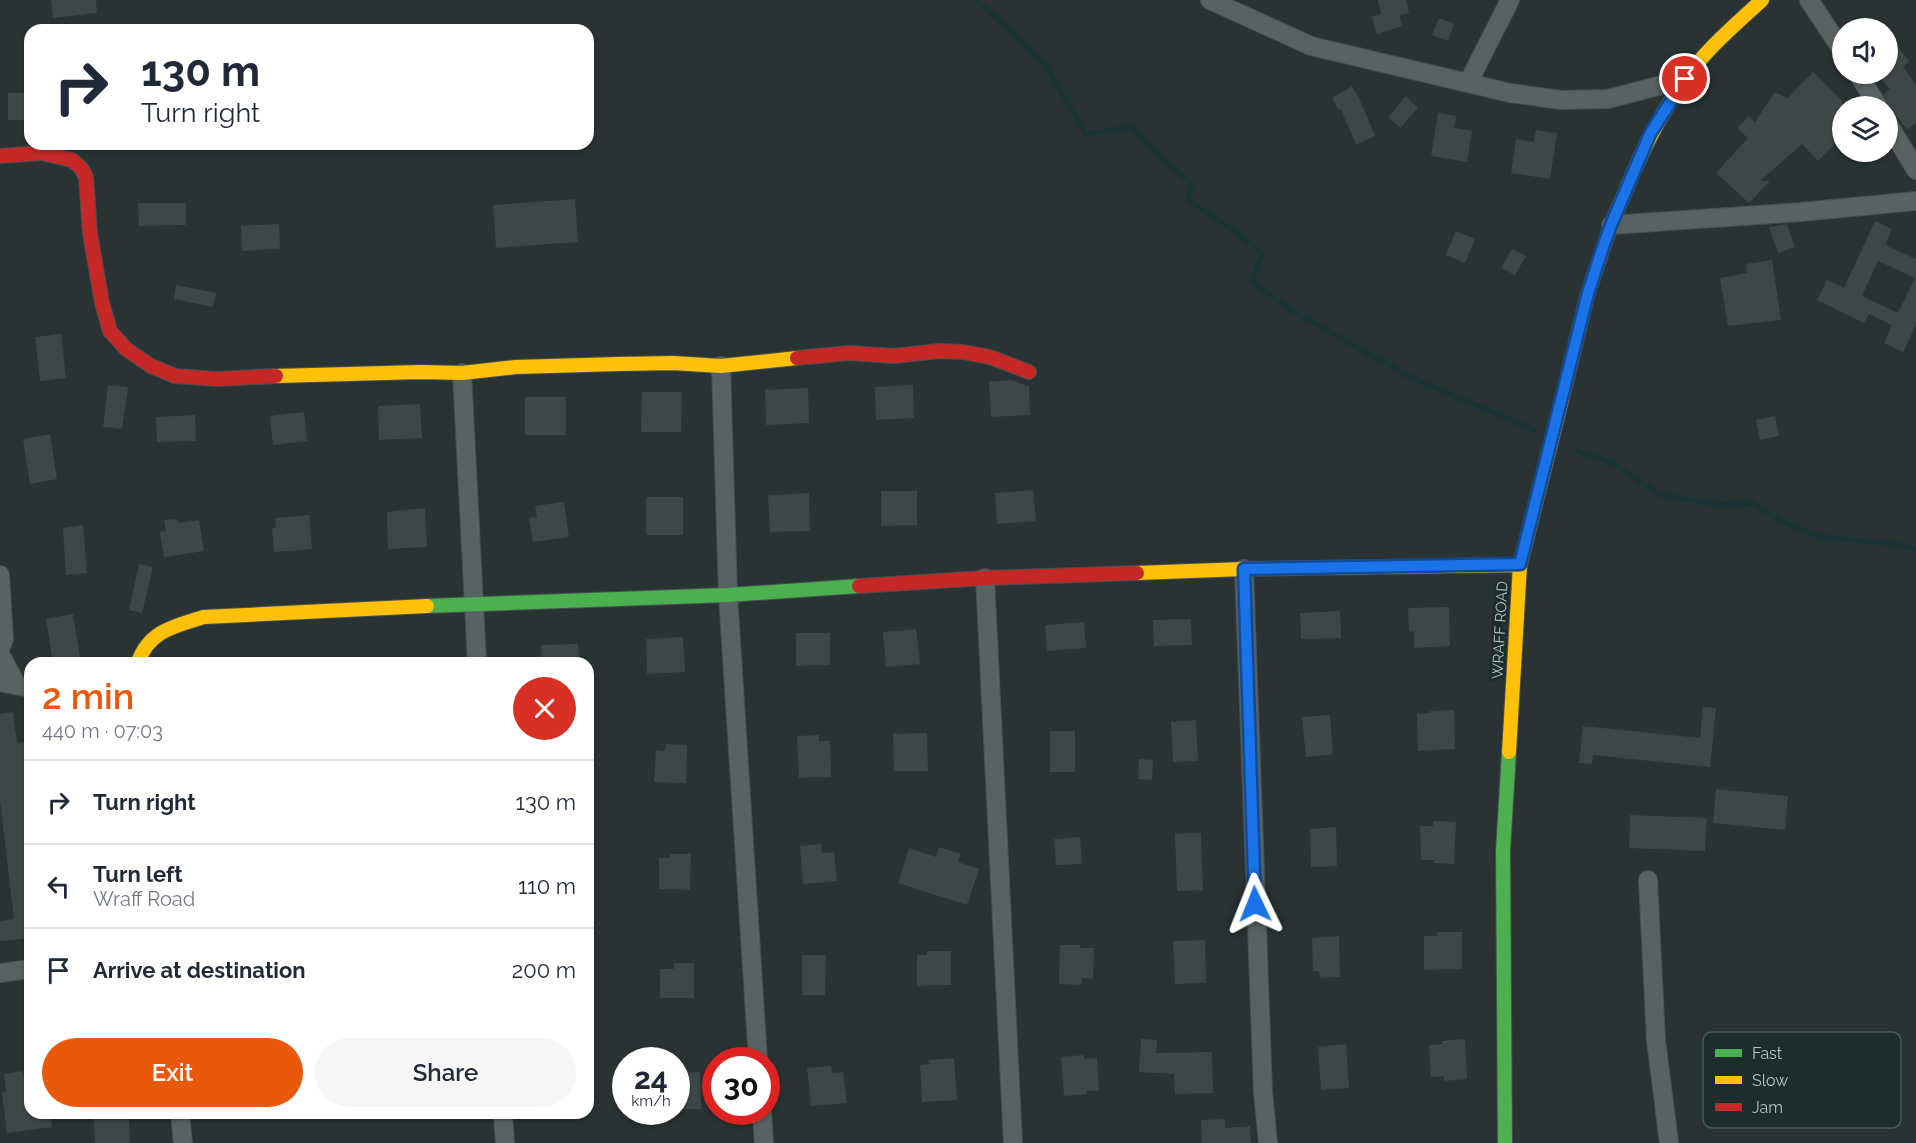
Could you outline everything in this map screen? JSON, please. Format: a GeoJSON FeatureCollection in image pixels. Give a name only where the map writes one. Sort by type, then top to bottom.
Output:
{"type":"FeatureCollection","features":[{"type":"Feature","properties":{"kind":"street"},"geometry":{"type":"LineString","coordinates":[[1210,0],[1236,5],[1311,46],[1510,93],[1561,100],[1608,99],[1685,79]]}},
{"type":"Feature","properties":{"kind":"street"},"geometry":{"type":"LineString","coordinates":[[1468,83],[1510,0]]}},
{"type":"Feature","properties":{"kind":"street","name":"WRAFF ROAD"},"geometry":{"type":"LineString","coordinates":[[1505,1143],[1503,851],[1520,564],[1588,293],[1611,225],[1650,134],[1685,79],[1724,36],[1762,0]]}},
{"type":"Feature","properties":{"kind":"street"},"geometry":{"type":"LineString","coordinates":[[1809,0],[1832,35]]}},
{"type":"Feature","properties":{"kind":"street"},"geometry":{"type":"LineString","coordinates":[[1898,140],[1916,170]]}},
{"type":"Feature","properties":{"kind":"street"},"geometry":{"type":"LineString","coordinates":[[0,156],[41,153],[72,160],[81,168],[86,177],[90,233],[102,303],[110,331],[126,349],[151,366],[175,376],[195,379],[420,372],[462,373],[516,367],[673,363],[721,366],[849,353],[894,356],[939,351],[963,352],[990,357],[1029,372]]}},
{"type":"Feature","properties":{"kind":"street"},"geometry":{"type":"LineString","coordinates":[[1611,225],[1789,213],[1916,201]]}},
{"type":"Feature","properties":{"kind":"street"},"geometry":{"type":"LineString","coordinates":[[721,366],[728,595],[757,1047]]}},
{"type":"Feature","properties":{"kind":"street"},"geometry":{"type":"LineString","coordinates":[[462,373],[477,657]]}},
{"type":"Feature","properties":{"kind":"street"},"geometry":{"type":"LineString","coordinates":[[140,657],[149,642],[166,628],[204,617],[728,595],[985,578],[1244,569],[1520,564]]}},
{"type":"Feature","properties":{"kind":"street"},"geometry":{"type":"LineString","coordinates":[[1244,569],[1263,1092],[1268,1143]]}},
{"type":"Feature","properties":{"kind":"street"},"geometry":{"type":"LineString","coordinates":[[0,574],[4,639],[0,649]]}},
{"type":"Feature","properties":{"kind":"street"},"geometry":{"type":"LineString","coordinates":[[985,578],[1013,1143]]}},
{"type":"Feature","properties":{"kind":"street"},"geometry":{"type":"LineString","coordinates":[[0,654],[15,685]]}},
{"type":"Feature","properties":{"kind":"street"},"geometry":{"type":"LineString","coordinates":[[1648,880],[1656,1040],[1670,1143]]}},
{"type":"Feature","properties":{"kind":"street"},"geometry":{"type":"LineString","coordinates":[[0,973],[24,970]]}},
{"type":"Feature","properties":{"kind":"street"},"geometry":{"type":"LineString","coordinates":[[181,1119],[183,1143]]}},
{"type":"Feature","properties":{"kind":"street"},"geometry":{"type":"LineString","coordinates":[[503,1119],[505,1143]]}},
{"type":"Feature","properties":{"kind":"street"},"geometry":{"type":"LineString","coordinates":[[763,1125],[764,1143]]}},
{"type":"Feature","properties":{"kind":"building"},"geometry":{"type":"Polygon","coordinates":[[[51,0],[96,0],[97,13],[53,18],[51,0]]]}},
{"type":"Feature","properties":{"kind":"building"},"geometry":{"type":"Polygon","coordinates":[[[1378,0],[1406,0],[1409,13],[1399,15],[1402,26],[1377,34],[1372,17],[1381,14],[1378,0]]]}},
{"type":"Feature","properties":{"kind":"building"},"geometry":{"type":"Polygon","coordinates":[[[1439,18],[1454,24],[1448,41],[1432,35],[1439,18]]]}},
{"type":"Feature","properties":{"kind":"building"},"geometry":{"type":"Polygon","coordinates":[[[1898,47],[1909,61],[1903,67],[1916,85],[1916,123],[1907,130],[1898,118],[1898,96],[1885,96],[1884,94],[1890,89],[1886,84],[1898,84],[1898,47]]]}},
{"type":"Feature","properties":{"kind":"building"},"geometry":{"type":"Polygon","coordinates":[[[1813,72],[1837,96],[1832,96],[1832,147],[1818,161],[1802,144],[1760,181],[1770,181],[1749,203],[1716,173],[1748,138],[1737,128],[1749,116],[1755,122],[1775,92],[1788,98],[1813,72]]]}},
{"type":"Feature","properties":{"kind":"building"},"geometry":{"type":"Polygon","coordinates":[[[1352,86],[1375,136],[1356,145],[1341,109],[1339,110],[1332,98],[1352,86]]]}},
{"type":"Feature","properties":{"kind":"building"},"geometry":{"type":"Polygon","coordinates":[[[8,93],[24,93],[24,120],[8,120],[8,93]]]}},
{"type":"Feature","properties":{"kind":"building"},"geometry":{"type":"Polygon","coordinates":[[[1406,96],[1418,108],[1400,128],[1388,117],[1406,96]]]}},
{"type":"Feature","properties":{"kind":"building"},"geometry":{"type":"Polygon","coordinates":[[[1438,113],[1456,116],[1454,128],[1472,131],[1467,162],[1431,156],[1438,113]]]}},
{"type":"Feature","properties":{"kind":"building"},"geometry":{"type":"Polygon","coordinates":[[[1536,130],[1557,133],[1550,179],[1511,173],[1516,139],[1534,142],[1536,130]]]}},
{"type":"Feature","properties":{"kind":"building"},"geometry":{"type":"Polygon","coordinates":[[[575,199],[578,242],[496,248],[493,205],[575,199]]]}},
{"type":"Feature","properties":{"kind":"building"},"geometry":{"type":"Polygon","coordinates":[[[138,203],[186,203],[186,225],[139,226],[138,203]]]}},
{"type":"Feature","properties":{"kind":"building"},"geometry":{"type":"Polygon","coordinates":[[[1875,221],[1892,229],[1885,245],[1916,259],[1916,325],[1903,352],[1884,343],[1892,325],[1869,314],[1864,323],[1817,300],[1827,280],[1844,288],[1875,221]],[[1878,261],[1862,296],[1898,313],[1915,278],[1878,261]]]}},
{"type":"Feature","properties":{"kind":"building"},"geometry":{"type":"Polygon","coordinates":[[[279,224],[280,249],[242,251],[241,226],[279,224]]]}},
{"type":"Feature","properties":{"kind":"building"},"geometry":{"type":"Polygon","coordinates":[[[1787,224],[1795,247],[1778,253],[1769,227],[1787,224]]]}},
{"type":"Feature","properties":{"kind":"building"},"geometry":{"type":"Polygon","coordinates":[[[1456,231],[1475,239],[1465,263],[1446,255],[1456,231]]]}},
{"type":"Feature","properties":{"kind":"building"},"geometry":{"type":"Polygon","coordinates":[[[1512,249],[1526,256],[1515,275],[1501,268],[1512,249]]]}},
{"type":"Feature","properties":{"kind":"building"},"geometry":{"type":"Polygon","coordinates":[[[1772,260],[1781,320],[1728,326],[1720,278],[1747,273],[1746,264],[1772,260]]]}},
{"type":"Feature","properties":{"kind":"building"},"geometry":{"type":"Polygon","coordinates":[[[176,285],[216,293],[213,307],[174,299],[176,285]]]}},
{"type":"Feature","properties":{"kind":"building"},"geometry":{"type":"Polygon","coordinates":[[[61,334],[66,378],[40,381],[35,337],[61,334]]]}},
{"type":"Feature","properties":{"kind":"building"},"geometry":{"type":"Polygon","coordinates":[[[1011,380],[1029,386],[1030,415],[991,417],[989,382],[1011,380]]]}},
{"type":"Feature","properties":{"kind":"building"},"geometry":{"type":"Polygon","coordinates":[[[108,385],[128,387],[122,429],[103,427],[108,385]]]}},
{"type":"Feature","properties":{"kind":"building"},"geometry":{"type":"Polygon","coordinates":[[[913,385],[914,418],[876,420],[875,387],[913,385]]]}},
{"type":"Feature","properties":{"kind":"building"},"geometry":{"type":"Polygon","coordinates":[[[808,388],[809,423],[766,425],[765,390],[808,388]]]}},
{"type":"Feature","properties":{"kind":"building"},"geometry":{"type":"Polygon","coordinates":[[[642,392],[682,392],[681,432],[641,432],[642,392]]]}},
{"type":"Feature","properties":{"kind":"building"},"geometry":{"type":"Polygon","coordinates":[[[525,397],[566,397],[566,435],[525,435],[525,397]]]}},
{"type":"Feature","properties":{"kind":"building"},"geometry":{"type":"Polygon","coordinates":[[[420,404],[422,438],[379,440],[378,406],[420,404]]]}},
{"type":"Feature","properties":{"kind":"building"},"geometry":{"type":"Polygon","coordinates":[[[304,412],[307,441],[273,445],[270,416],[304,412]]]}},
{"type":"Feature","properties":{"kind":"building"},"geometry":{"type":"Polygon","coordinates":[[[195,415],[196,441],[157,442],[156,417],[195,415]]]}},
{"type":"Feature","properties":{"kind":"building"},"geometry":{"type":"Polygon","coordinates":[[[1775,416],[1779,436],[1760,440],[1756,420],[1775,416]]]}},
{"type":"Feature","properties":{"kind":"building"},"geometry":{"type":"Polygon","coordinates":[[[50,434],[57,479],[30,484],[23,439],[50,434]]]}},
{"type":"Feature","properties":{"kind":"building"},"geometry":{"type":"Polygon","coordinates":[[[1033,490],[1036,521],[997,524],[995,493],[1033,490]]]}},
{"type":"Feature","properties":{"kind":"building"},"geometry":{"type":"Polygon","coordinates":[[[881,491],[917,491],[917,525],[881,526],[881,491]]]}},
{"type":"Feature","properties":{"kind":"building"},"geometry":{"type":"Polygon","coordinates":[[[809,493],[810,531],[770,532],[768,495],[809,493]]]}},
{"type":"Feature","properties":{"kind":"building"},"geometry":{"type":"Polygon","coordinates":[[[646,497],[683,497],[683,535],[646,535],[646,497]]]}},
{"type":"Feature","properties":{"kind":"building"},"geometry":{"type":"Polygon","coordinates":[[[564,502],[569,537],[533,542],[529,518],[537,517],[535,506],[564,502]]]}},
{"type":"Feature","properties":{"kind":"building"},"geometry":{"type":"Polygon","coordinates":[[[425,508],[427,547],[388,549],[387,512],[425,508]]]}},
{"type":"Feature","properties":{"kind":"building"},"geometry":{"type":"Polygon","coordinates":[[[309,515],[312,549],[274,552],[272,528],[276,528],[275,518],[309,515]]]}},
{"type":"Feature","properties":{"kind":"building"},"geometry":{"type":"Polygon","coordinates":[[[177,519],[178,523],[199,520],[204,551],[164,557],[160,532],[166,531],[164,520],[177,519]]]}},
{"type":"Feature","properties":{"kind":"building"},"geometry":{"type":"Polygon","coordinates":[[[83,525],[87,573],[66,575],[63,528],[83,525]]]}},
{"type":"Feature","properties":{"kind":"building"},"geometry":{"type":"Polygon","coordinates":[[[139,564],[153,567],[142,613],[129,610],[139,564]]]}},
{"type":"Feature","properties":{"kind":"building"},"geometry":{"type":"Polygon","coordinates":[[[1449,607],[1450,646],[1414,648],[1414,631],[1409,632],[1408,608],[1449,607]]]}},
{"type":"Feature","properties":{"kind":"building"},"geometry":{"type":"Polygon","coordinates":[[[1340,611],[1341,638],[1301,639],[1300,613],[1340,611]]]}},
{"type":"Feature","properties":{"kind":"building"},"geometry":{"type":"Polygon","coordinates":[[[73,614],[80,657],[52,657],[46,619],[73,614]]]}},
{"type":"Feature","properties":{"kind":"building"},"geometry":{"type":"Polygon","coordinates":[[[1191,619],[1192,645],[1154,646],[1153,620],[1191,619]]]}},
{"type":"Feature","properties":{"kind":"building"},"geometry":{"type":"Polygon","coordinates":[[[1084,622],[1086,648],[1047,651],[1045,625],[1084,622]]]}},
{"type":"Feature","properties":{"kind":"building"},"geometry":{"type":"Polygon","coordinates":[[[916,629],[920,664],[886,667],[883,632],[916,629]]]}},
{"type":"Feature","properties":{"kind":"building"},"geometry":{"type":"Polygon","coordinates":[[[796,633],[830,633],[830,665],[796,666],[796,633]]]}},
{"type":"Feature","properties":{"kind":"building"},"geometry":{"type":"Polygon","coordinates":[[[683,637],[685,672],[647,674],[646,639],[683,637]]]}},
{"type":"Feature","properties":{"kind":"building"},"geometry":{"type":"Polygon","coordinates":[[[578,644],[579,657],[542,657],[541,645],[578,644]]]}},
{"type":"Feature","properties":{"kind":"building"},"geometry":{"type":"Polygon","coordinates":[[[1703,707],[1716,708],[1710,767],[1593,755],[1592,764],[1579,763],[1583,726],[1700,738],[1703,707]]]}},
{"type":"Feature","properties":{"kind":"building"},"geometry":{"type":"Polygon","coordinates":[[[1454,710],[1455,749],[1418,751],[1417,714],[1454,710]]]}},
{"type":"Feature","properties":{"kind":"building"},"geometry":{"type":"Polygon","coordinates":[[[13,712],[17,743],[24,742],[24,939],[0,941],[0,921],[14,919],[0,800],[0,714],[13,712]]]}},
{"type":"Feature","properties":{"kind":"building"},"geometry":{"type":"Polygon","coordinates":[[[1330,715],[1333,754],[1306,757],[1302,717],[1330,715]]]}},
{"type":"Feature","properties":{"kind":"building"},"geometry":{"type":"Polygon","coordinates":[[[1196,720],[1198,761],[1173,762],[1171,722],[1196,720]]]}},
{"type":"Feature","properties":{"kind":"building"},"geometry":{"type":"Polygon","coordinates":[[[1050,731],[1075,731],[1075,772],[1050,772],[1050,731]]]}},
{"type":"Feature","properties":{"kind":"building"},"geometry":{"type":"Polygon","coordinates":[[[927,733],[928,771],[894,771],[893,734],[927,733]]]}},
{"type":"Feature","properties":{"kind":"building"},"geometry":{"type":"Polygon","coordinates":[[[819,735],[819,741],[830,741],[831,777],[799,778],[797,736],[819,735]]]}},
{"type":"Feature","properties":{"kind":"building"},"geometry":{"type":"Polygon","coordinates":[[[666,744],[687,745],[686,783],[654,782],[656,750],[665,751],[666,744]]]}},
{"type":"Feature","properties":{"kind":"building"},"geometry":{"type":"Polygon","coordinates":[[[1139,759],[1153,760],[1152,780],[1138,779],[1139,759]]]}},
{"type":"Feature","properties":{"kind":"building"},"geometry":{"type":"Polygon","coordinates":[[[1716,789],[1788,796],[1785,830],[1713,823],[1716,789]]]}},
{"type":"Feature","properties":{"kind":"building"},"geometry":{"type":"Polygon","coordinates":[[[1630,815],[1707,818],[1705,851],[1629,848],[1630,815]]]}},
{"type":"Feature","properties":{"kind":"building"},"geometry":{"type":"Polygon","coordinates":[[[1433,821],[1456,822],[1454,864],[1421,860],[1420,826],[1433,826],[1433,821]]]}},
{"type":"Feature","properties":{"kind":"building"},"geometry":{"type":"Polygon","coordinates":[[[1336,827],[1337,866],[1311,867],[1310,829],[1336,827]]]}},
{"type":"Feature","properties":{"kind":"building"},"geometry":{"type":"Polygon","coordinates":[[[1201,833],[1203,890],[1177,891],[1175,834],[1201,833]]]}},
{"type":"Feature","properties":{"kind":"building"},"geometry":{"type":"Polygon","coordinates":[[[1080,837],[1082,864],[1056,865],[1054,839],[1080,837]]]}},
{"type":"Feature","properties":{"kind":"building"},"geometry":{"type":"Polygon","coordinates":[[[821,844],[822,853],[834,852],[837,881],[803,884],[800,846],[821,844]]]}},
{"type":"Feature","properties":{"kind":"building"},"geometry":{"type":"Polygon","coordinates":[[[939,847],[961,854],[958,862],[979,869],[967,905],[898,883],[909,848],[936,857],[939,847]]]}},
{"type":"Feature","properties":{"kind":"building"},"geometry":{"type":"Polygon","coordinates":[[[670,854],[691,854],[690,890],[659,889],[659,858],[670,858],[670,854]]]}},
{"type":"Feature","properties":{"kind":"building"},"geometry":{"type":"Polygon","coordinates":[[[1437,932],[1462,932],[1462,969],[1424,970],[1424,936],[1437,936],[1437,932]]]}},
{"type":"Feature","properties":{"kind":"building"},"geometry":{"type":"Polygon","coordinates":[[[1339,936],[1340,977],[1320,978],[1319,971],[1313,971],[1312,938],[1339,936]]]}},
{"type":"Feature","properties":{"kind":"building"},"geometry":{"type":"Polygon","coordinates":[[[1205,940],[1206,983],[1175,984],[1173,941],[1205,940]]]}},
{"type":"Feature","properties":{"kind":"building"},"geometry":{"type":"Polygon","coordinates":[[[1060,945],[1094,948],[1093,979],[1082,978],[1081,985],[1059,984],[1060,945]]]}},
{"type":"Feature","properties":{"kind":"building"},"geometry":{"type":"Polygon","coordinates":[[[927,951],[951,951],[951,985],[917,986],[917,955],[927,955],[927,951]]]}},
{"type":"Feature","properties":{"kind":"building"},"geometry":{"type":"Polygon","coordinates":[[[802,955],[826,955],[825,995],[802,995],[802,955]]]}},
{"type":"Feature","properties":{"kind":"building"},"geometry":{"type":"Polygon","coordinates":[[[674,963],[694,963],[694,998],[660,998],[660,969],[674,969],[674,963]]]}},
{"type":"Feature","properties":{"kind":"building"},"geometry":{"type":"Polygon","coordinates":[[[1141,1039],[1157,1040],[1156,1053],[1212,1052],[1213,1093],[1175,1094],[1174,1074],[1139,1072],[1141,1039]]]}},
{"type":"Feature","properties":{"kind":"building"},"geometry":{"type":"Polygon","coordinates":[[[1465,1039],[1467,1079],[1444,1081],[1444,1076],[1431,1077],[1429,1045],[1442,1044],[1442,1041],[1465,1039]]]}},
{"type":"Feature","properties":{"kind":"building"},"geometry":{"type":"Polygon","coordinates":[[[1346,1044],[1349,1088],[1321,1090],[1318,1047],[1346,1044]]]}},
{"type":"Feature","properties":{"kind":"building"},"geometry":{"type":"Polygon","coordinates":[[[1084,1055],[1084,1059],[1097,1058],[1099,1090],[1086,1091],[1087,1094],[1064,1096],[1061,1057],[1084,1055]]]}},
{"type":"Feature","properties":{"kind":"building"},"geometry":{"type":"Polygon","coordinates":[[[954,1058],[957,1100],[922,1102],[920,1065],[929,1064],[928,1060],[954,1058]]]}},
{"type":"Feature","properties":{"kind":"building"},"geometry":{"type":"Polygon","coordinates":[[[831,1066],[832,1073],[843,1072],[847,1103],[811,1106],[807,1068],[831,1066]]]}},
{"type":"Feature","properties":{"kind":"building"},"geometry":{"type":"Polygon","coordinates":[[[23,1071],[24,1119],[51,1119],[52,1127],[7,1133],[2,1093],[6,1092],[4,1074],[23,1071]]]}},
{"type":"Feature","properties":{"kind":"building"},"geometry":{"type":"Polygon","coordinates":[[[690,1072],[700,1072],[701,1109],[690,1109],[690,1072]]]}},
{"type":"Feature","properties":{"kind":"building"},"geometry":{"type":"Polygon","coordinates":[[[93,1119],[129,1119],[130,1143],[95,1143],[93,1119]]]}},
{"type":"Feature","properties":{"kind":"building"},"geometry":{"type":"Polygon","coordinates":[[[1225,1119],[1225,1128],[1250,1126],[1251,1143],[1202,1143],[1201,1120],[1225,1119]]]}},
{"type":"Feature","properties":{"kind":"waterway"},"geometry":{"type":"LineString","coordinates":[[977,0],[1044,63],[1086,134],[1132,127],[1191,184],[1188,200],[1236,232],[1262,253],[1252,282],[1293,311],[1408,376],[1534,430]]}},
{"type":"Feature","properties":{"kind":"waterway"},"geometry":{"type":"LineString","coordinates":[[1578,451],[1612,463],[1661,495],[1721,505],[1752,503],[1783,522],[1821,537],[1895,544],[1916,549]]}},
{"type":"Feature","properties":{"kind":"traffic: fast"},"geometry":{"type":"LineString","coordinates":[[427,606],[728,595],[859,586]]}},
{"type":"Feature","properties":{"kind":"traffic: fast"},"geometry":{"type":"LineString","coordinates":[[1505,1143],[1503,851],[1509,752]]}},
{"type":"Feature","properties":{"kind":"traffic: slow"},"geometry":{"type":"LineString","coordinates":[[1634,171],[1663,113],[1692,70],[1721,38],[1762,0]]}},
{"type":"Feature","properties":{"kind":"traffic: slow"},"geometry":{"type":"LineString","coordinates":[[276,376],[462,373],[516,367],[619,364],[673,363],[721,366],[797,358]]}},
{"type":"Feature","properties":{"kind":"traffic: slow"},"geometry":{"type":"LineString","coordinates":[[1509,752],[1520,565],[1562,399]]}},
{"type":"Feature","properties":{"kind":"traffic: slow"},"geometry":{"type":"LineString","coordinates":[[1137,573],[1520,565]]}},
{"type":"Feature","properties":{"kind":"traffic: slow"},"geometry":{"type":"LineString","coordinates":[[141,657],[148,644],[164,631],[204,617],[427,606]]}},
{"type":"Feature","properties":{"kind":"traffic: jam"},"geometry":{"type":"LineString","coordinates":[[0,156],[41,153],[72,160],[81,168],[86,177],[90,233],[102,303],[110,331],[126,349],[151,366],[175,376],[217,379],[276,376]]}},
{"type":"Feature","properties":{"kind":"traffic: jam"},"geometry":{"type":"LineString","coordinates":[[1562,399],[1588,293],[1611,225],[1634,171]]}},
{"type":"Feature","properties":{"kind":"traffic: jam"},"geometry":{"type":"LineString","coordinates":[[797,358],[849,353],[894,356],[939,351],[963,352],[990,357],[1029,372]]}},
{"type":"Feature","properties":{"kind":"traffic: jam"},"geometry":{"type":"LineString","coordinates":[[859,586],[985,578],[1137,573]]}},
{"type":"Feature","properties":{"kind":"route"},"geometry":{"type":"LineString","coordinates":[[1255,904],[1244,569],[1520,564],[1588,293],[1603,247],[1650,134],[1685,79]]}}]}
